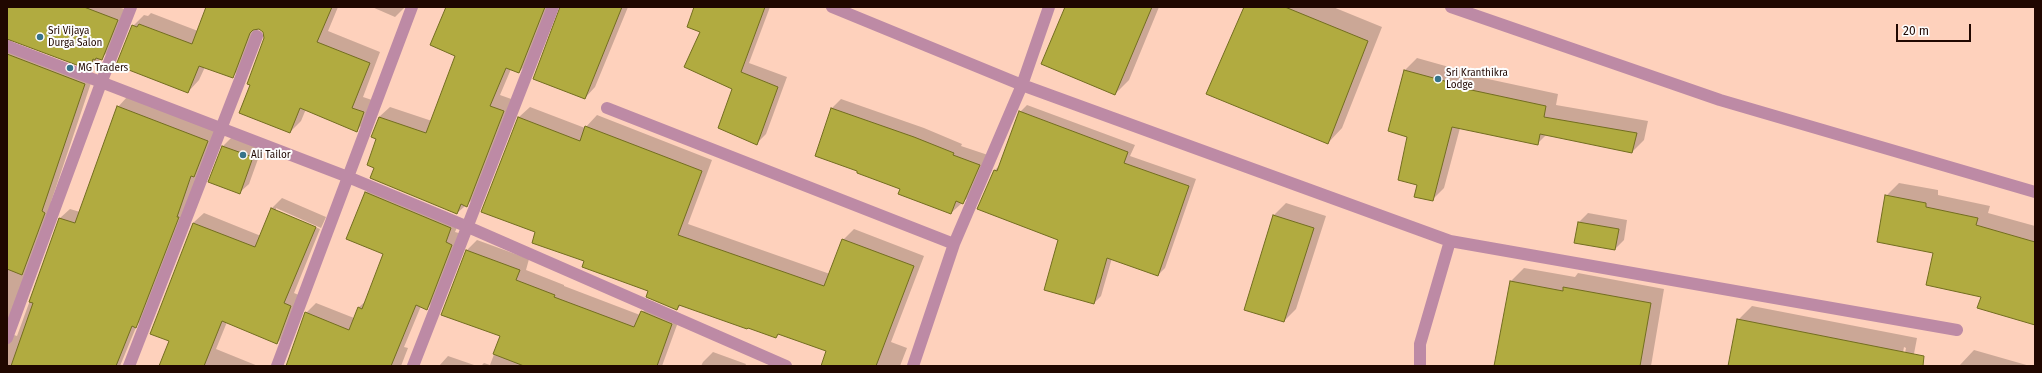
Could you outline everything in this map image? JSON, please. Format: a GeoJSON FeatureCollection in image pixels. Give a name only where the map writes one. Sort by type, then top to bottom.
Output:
{"type":"FeatureCollection","features":[{"type":"Feature","properties":{"kind":"street"},"geometry":{"type":"LineString","coordinates":[[7,338],[101,83],[131,7]]}},
{"type":"Feature","properties":{"kind":"street"},"geometry":{"type":"LineString","coordinates":[[277,366],[412,7]]}},
{"type":"Feature","properties":{"kind":"street"},"geometry":{"type":"LineString","coordinates":[[413,366],[553,7]]}},
{"type":"Feature","properties":{"kind":"street"},"geometry":{"type":"LineString","coordinates":[[832,7],[1022,85],[1450,241],[1957,330]]}},
{"type":"Feature","properties":{"kind":"street"},"geometry":{"type":"LineString","coordinates":[[913,366],[954,244],[1022,85],[1049,7]]}},
{"type":"Feature","properties":{"kind":"street"},"geometry":{"type":"LineString","coordinates":[[1451,7],[1720,100],[2035,192]]}},
{"type":"Feature","properties":{"kind":"street"},"geometry":{"type":"LineString","coordinates":[[129,366],[220,127],[257,36]]}},
{"type":"Feature","properties":{"kind":"street"},"geometry":{"type":"LineString","coordinates":[[7,46],[348,177],[468,227],[786,366]]}},
{"type":"Feature","properties":{"kind":"street"},"geometry":{"type":"LineString","coordinates":[[607,108],[954,244]]}},
{"type":"Feature","properties":{"kind":"street"},"geometry":{"type":"LineString","coordinates":[[1420,366],[1420,344],[1450,241]]}},
{"type":"Feature","properties":{"kind":"building"},"geometry":{"type":"Polygon","coordinates":[[[7,7],[84,7],[118,20],[102,60],[96,58],[95,60],[93,59],[90,70],[7,39],[7,7]]]}},
{"type":"Feature","properties":{"kind":"building"},"geometry":{"type":"Polygon","coordinates":[[[206,7],[332,7],[317,42],[370,63],[352,108],[364,112],[357,132],[300,108],[290,133],[239,113],[250,85],[247,84],[264,38],[263,32],[259,29],[253,30],[250,33],[233,78],[199,66],[188,93],[116,65],[132,25],[137,27],[139,24],[192,44],[206,7]]]}},
{"type":"Feature","properties":{"kind":"building"},"geometry":{"type":"Polygon","coordinates":[[[446,7],[545,7],[519,73],[506,68],[490,106],[504,111],[467,207],[461,204],[457,214],[370,178],[374,168],[367,165],[376,139],[371,137],[379,117],[426,133],[455,56],[430,45],[446,7]]]}},
{"type":"Feature","properties":{"kind":"building"},"geometry":{"type":"Polygon","coordinates":[[[560,7],[622,7],[585,99],[533,79],[560,7]]]}},
{"type":"Feature","properties":{"kind":"building"},"geometry":{"type":"Polygon","coordinates":[[[694,7],[765,7],[741,72],[778,87],[757,145],[718,128],[732,89],[684,67],[700,32],[687,27],[694,7]]]}},
{"type":"Feature","properties":{"kind":"building"},"geometry":{"type":"Polygon","coordinates":[[[1065,7],[1152,7],[1115,95],[1041,64],[1065,7]]]}},
{"type":"Feature","properties":{"kind":"building"},"geometry":{"type":"Polygon","coordinates":[[[1244,7],[1285,7],[1368,41],[1328,144],[1206,94],[1244,7]]]}},
{"type":"Feature","properties":{"kind":"building"},"geometry":{"type":"Polygon","coordinates":[[[7,54],[85,84],[42,211],[45,213],[22,275],[7,269],[7,54]]]}},
{"type":"Feature","properties":{"kind":"building"},"geometry":{"type":"Polygon","coordinates":[[[1404,70],[1463,86],[1462,88],[1546,106],[1544,117],[1637,133],[1632,153],[1540,134],[1538,145],[1452,127],[1433,201],[1414,197],[1417,185],[1398,180],[1407,137],[1388,131],[1404,70]]]}},
{"type":"Feature","properties":{"kind":"building"},"geometry":{"type":"Polygon","coordinates":[[[117,106],[208,141],[194,177],[191,176],[177,217],[179,217],[136,328],[132,326],[116,366],[11,366],[33,303],[29,302],[59,218],[75,223],[117,106]]]}},
{"type":"Feature","properties":{"kind":"building"},"geometry":{"type":"Polygon","coordinates":[[[831,108],[914,137],[954,153],[953,155],[980,165],[963,204],[956,201],[951,214],[898,194],[900,189],[857,173],[857,171],[815,156],[831,108]]]}},
{"type":"Feature","properties":{"kind":"building"},"geometry":{"type":"Polygon","coordinates":[[[1019,111],[1128,152],[1124,163],[1189,186],[1158,276],[1107,258],[1094,304],[1044,290],[1058,240],[977,209],[994,170],[997,171],[1019,111]]]}},
{"type":"Feature","properties":{"kind":"building"},"geometry":{"type":"Polygon","coordinates":[[[518,117],[580,141],[585,126],[702,171],[678,235],[824,286],[842,239],[914,266],[876,366],[821,366],[826,351],[778,334],[776,338],[748,328],[747,329],[679,305],[677,310],[646,297],[648,291],[582,267],[584,261],[532,243],[535,232],[481,212],[518,117]]]}},
{"type":"Feature","properties":{"kind":"building"},"geometry":{"type":"Polygon","coordinates":[[[222,146],[253,157],[240,194],[208,182],[222,146]]]}},
{"type":"Feature","properties":{"kind":"building"},"geometry":{"type":"Polygon","coordinates":[[[365,192],[451,228],[446,242],[452,245],[427,310],[416,305],[391,366],[286,366],[305,312],[349,330],[358,307],[362,309],[383,254],[346,239],[365,192]]]}},
{"type":"Feature","properties":{"kind":"building"},"geometry":{"type":"Polygon","coordinates":[[[1885,195],[1926,203],[1926,207],[1978,218],[1976,225],[2035,242],[2035,325],[1977,308],[1981,297],[1926,285],[1933,253],[1877,242],[1885,195]]]}},
{"type":"Feature","properties":{"kind":"building"},"geometry":{"type":"Polygon","coordinates":[[[271,208],[316,227],[284,303],[291,306],[277,344],[222,321],[204,366],[159,366],[169,341],[150,334],[193,223],[255,247],[271,208]]]}},
{"type":"Feature","properties":{"kind":"building"},"geometry":{"type":"Polygon","coordinates":[[[1273,215],[1314,228],[1284,322],[1244,310],[1273,215]]]}},
{"type":"Feature","properties":{"kind":"building"},"geometry":{"type":"Polygon","coordinates":[[[1578,222],[1619,229],[1615,250],[1574,243],[1578,222]]]}},
{"type":"Feature","properties":{"kind":"building"},"geometry":{"type":"Polygon","coordinates":[[[466,250],[520,270],[516,280],[555,295],[554,297],[634,327],[641,311],[672,324],[657,366],[524,366],[493,354],[500,336],[441,315],[466,250]]]}},
{"type":"Feature","properties":{"kind":"building"},"geometry":{"type":"Polygon","coordinates":[[[1510,281],[1563,291],[1563,287],[1651,303],[1640,366],[1494,366],[1510,281]]]}},
{"type":"Feature","properties":{"kind":"building"},"geometry":{"type":"Polygon","coordinates":[[[1737,319],[1924,356],[1923,366],[1728,366],[1737,319]]]}},
{"type":"Feature","properties":{"kind":"place","name":"Sri Vijaya Durga Salon"},"geometry":{"type":"Point","coordinates":[40,37]}},
{"type":"Feature","properties":{"kind":"place","name":"MG Traders"},"geometry":{"type":"Point","coordinates":[70,68]}},
{"type":"Feature","properties":{"kind":"place","name":"Sri Kranthikra Lodge"},"geometry":{"type":"Point","coordinates":[1438,79]}},
{"type":"Feature","properties":{"kind":"place","name":"Ali Tailor"},"geometry":{"type":"Point","coordinates":[243,155]}}]}
